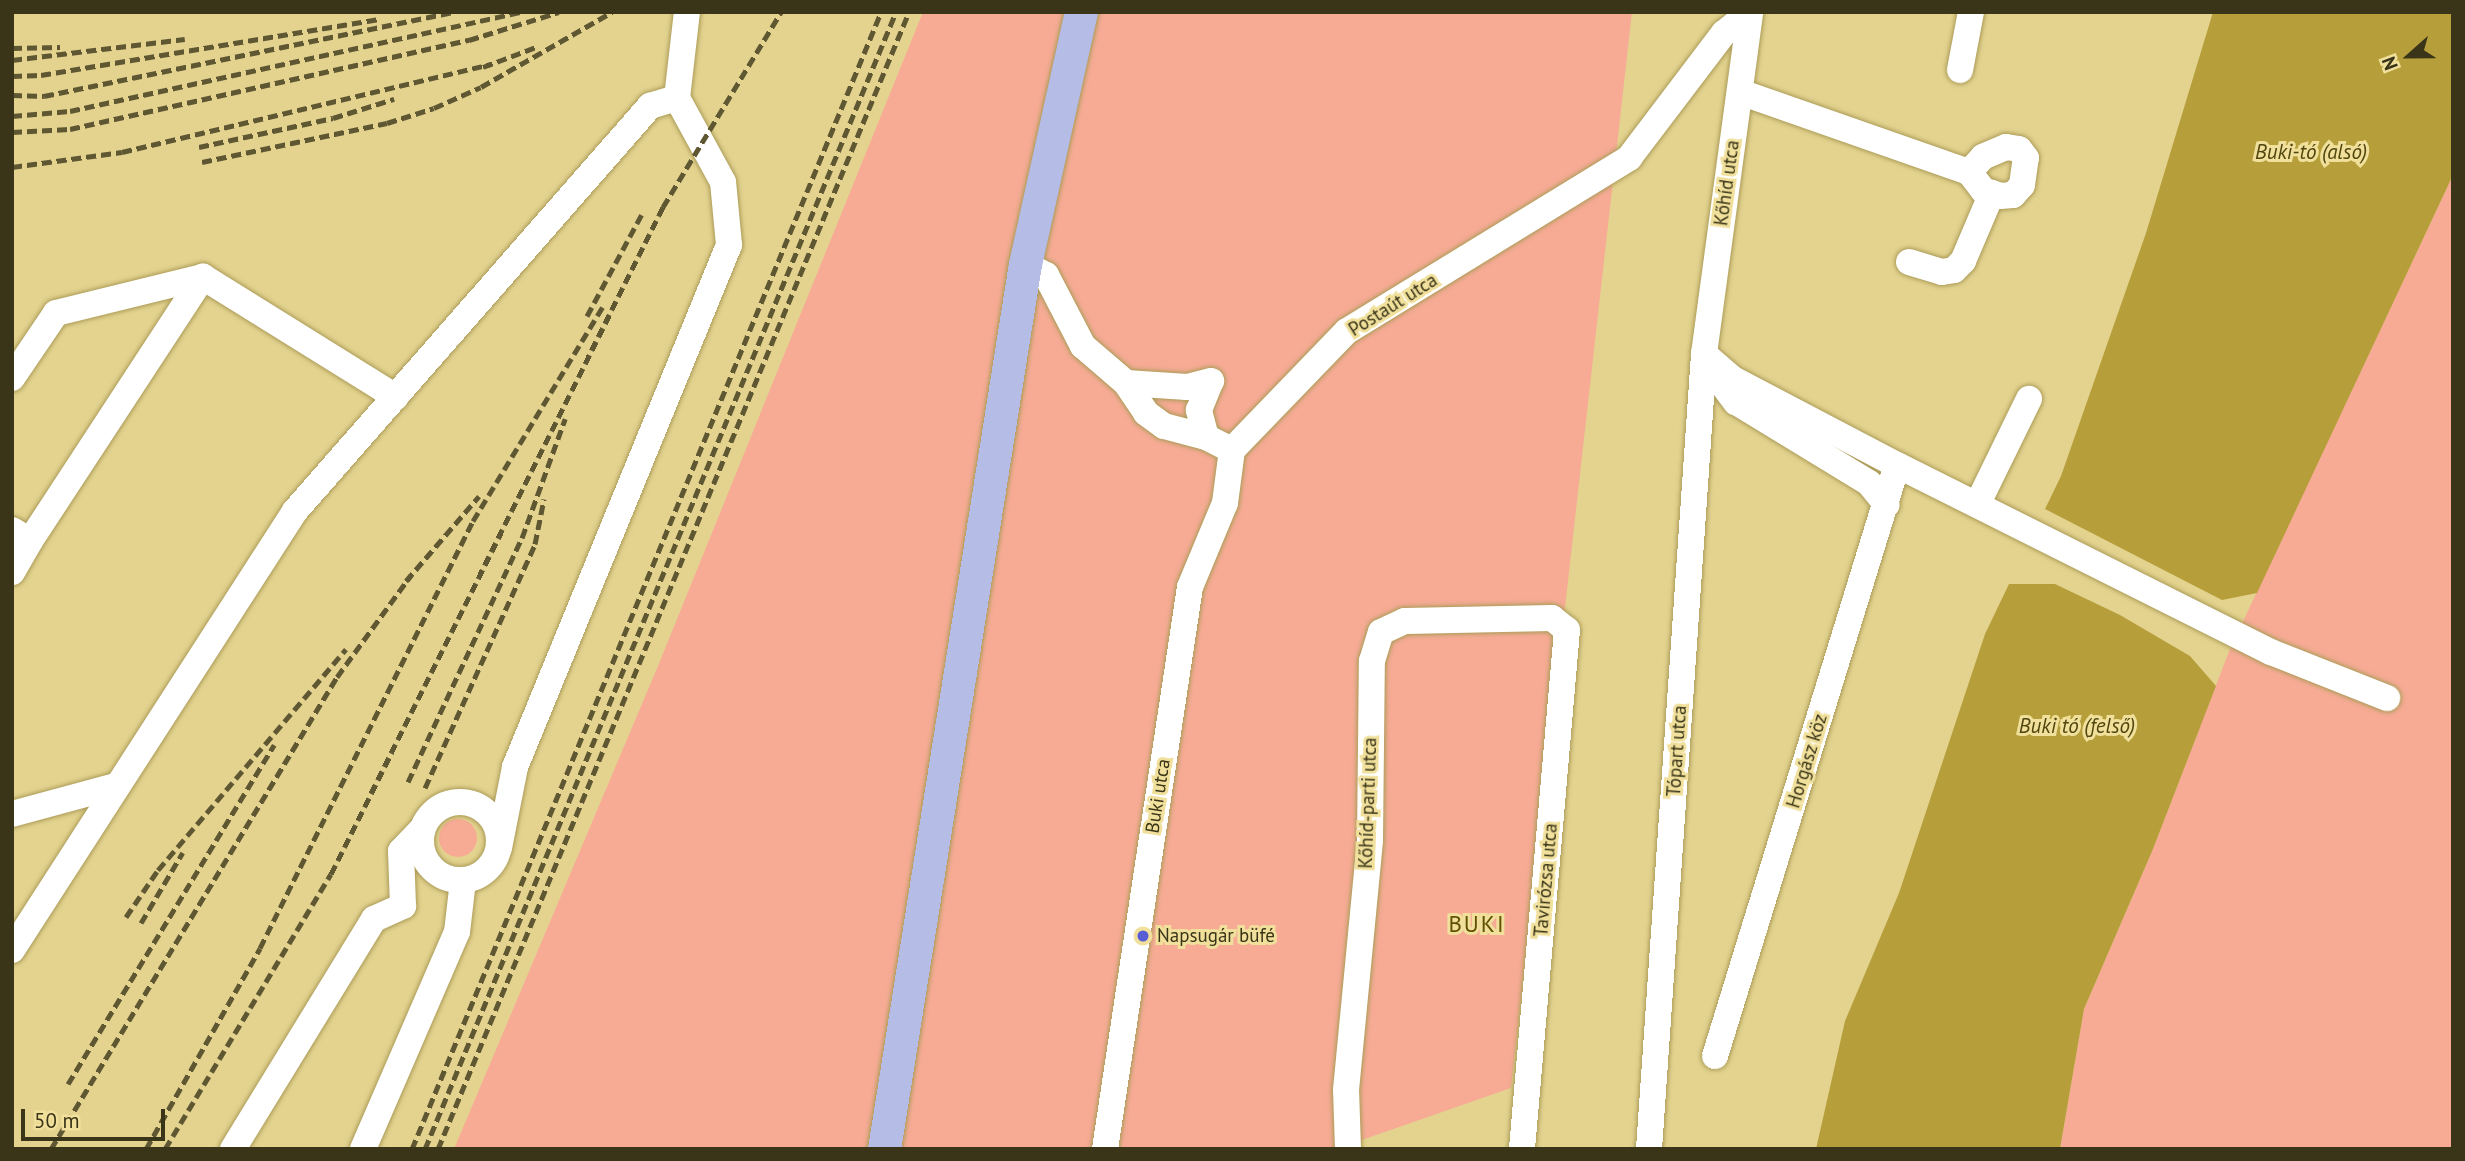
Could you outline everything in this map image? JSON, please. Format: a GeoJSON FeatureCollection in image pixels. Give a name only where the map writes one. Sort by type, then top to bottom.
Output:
{"type":"FeatureCollection","features":[{"type":"Feature","properties":{"kind":"main road"},"geometry":{"type":"LineString","coordinates":[[884,1149],[1025,264],[1081,12]]}},
{"type":"Feature","properties":{"kind":"street"},"geometry":{"type":"LineString","coordinates":[[421,830],[420,843],[429,867],[439,875],[463,881],[486,870],[499,848],[515,767],[729,245],[723,182],[677,98],[687,12]]}},
{"type":"Feature","properties":{"kind":"street","name":"Kőhíd utca"},"geometry":{"type":"LineString","coordinates":[[1704,354],[1750,12]]}},
{"type":"Feature","properties":{"kind":"street","name":"Postaút utca"},"geometry":{"type":"LineString","coordinates":[[1232,450],[1348,331],[1629,158],[1724,33],[1750,12]]}},
{"type":"Feature","properties":{"kind":"street"},"geometry":{"type":"LineString","coordinates":[[1960,70],[1971,12]]}},
{"type":"Feature","properties":{"kind":"street"},"geometry":{"type":"LineString","coordinates":[[1740,92],[1969,172],[1983,190],[1992,193],[2012,195],[2022,184],[2026,158],[2019,149],[1994,151],[1969,172]]}},
{"type":"Feature","properties":{"kind":"street"},"geometry":{"type":"LineString","coordinates":[[12,950],[273,539],[650,106],[677,98]]}},
{"type":"Feature","properties":{"kind":"street"},"geometry":{"type":"LineString","coordinates":[[1909,261],[1942,272],[1954,270],[1963,261],[1992,193]]}},
{"type":"Feature","properties":{"kind":"street"},"geometry":{"type":"LineString","coordinates":[[1025,264],[1046,275],[1083,345],[1126,383],[1146,413],[1164,426],[1206,437],[1232,450]]}},
{"type":"Feature","properties":{"kind":"street"},"geometry":{"type":"LineString","coordinates":[[12,378],[56,313],[203,277],[396,397]]}},
{"type":"Feature","properties":{"kind":"street"},"geometry":{"type":"LineString","coordinates":[[12,572],[21,536],[203,277]]}},
{"type":"Feature","properties":{"kind":"street"},"geometry":{"type":"LineString","coordinates":[[1704,354],[1732,379],[1897,465],[1978,503],[2271,652],[2387,698]]}},
{"type":"Feature","properties":{"kind":"street"},"geometry":{"type":"LineString","coordinates":[[1704,354],[1717,380],[1736,402],[1868,483],[1887,505]]}},
{"type":"Feature","properties":{"kind":"street","name":"Tópart utca"},"geometry":{"type":"LineString","coordinates":[[1649,1149],[1704,354]]}},
{"type":"Feature","properties":{"kind":"street"},"geometry":{"type":"LineString","coordinates":[[1126,383],[1177,387],[1211,381],[1199,410],[1206,437]]}},
{"type":"Feature","properties":{"kind":"street"},"geometry":{"type":"LineString","coordinates":[[1978,503],[2029,399]]}},
{"type":"Feature","properties":{"kind":"street","name":"Buki utca"},"geometry":{"type":"LineString","coordinates":[[1105,1149],[1189,587],[1225,503],[1232,450]]}},
{"type":"Feature","properties":{"kind":"street","name":"Horgász köz"},"geometry":{"type":"LineString","coordinates":[[1715,1056],[1887,505],[1897,465]]}},
{"type":"Feature","properties":{"kind":"street","name":"Kőhíd-parti utca"},"geometry":{"type":"LineString","coordinates":[[1348,1149],[1346,1090],[1370,840],[1372,661],[1381,632],[1405,621],[1552,618]]}},
{"type":"Feature","properties":{"kind":"street","name":"Tavirózsa utca"},"geometry":{"type":"LineString","coordinates":[[1522,1149],[1567,630],[1552,618]]}},
{"type":"Feature","properties":{"kind":"street"},"geometry":{"type":"LineString","coordinates":[[233,1149],[374,919],[403,905],[401,851],[421,830],[436,808],[462,801],[486,790],[515,767]]}},
{"type":"Feature","properties":{"kind":"street"},"geometry":{"type":"LineString","coordinates":[[12,814],[115,786]]}},
{"type":"Feature","properties":{"kind":"street"},"geometry":{"type":"LineString","coordinates":[[462,801],[486,811],[495,822],[499,848]]}},
{"type":"Feature","properties":{"kind":"street"},"geometry":{"type":"LineString","coordinates":[[363,1149],[457,932],[463,881]]}},
{"type":"Feature","properties":{"kind":"shaded area"},"geometry":{"type":"Polygon","coordinates":[[[923,12],[1632,12],[1511,1088],[1336,1149],[454,1149],[658,666],[923,12]]]}},
{"type":"Feature","properties":{"kind":"shaded area"},"geometry":{"type":"Polygon","coordinates":[[[2453,175],[2453,1149],[2060,1149],[2084,1009],[2153,849],[2230,649],[2453,175]]]}},
{"type":"Feature","properties":{"kind":"shaded area"},"geometry":{"type":"Polygon","coordinates":[[[458,819],[471,825],[477,838],[471,851],[458,857],[445,851],[439,838],[445,825],[458,819]]]}},
{"type":"Feature","properties":{"kind":"water","name":"Buki-tó (alsó)"},"geometry":{"type":"Polygon","coordinates":[[[2213,12],[2453,12],[2453,175],[2257,593],[2222,600],[2045,509],[2061,476],[2146,233],[2213,12]]]}},
{"type":"Feature","properties":{"kind":"water","name":"Buki tó (felső)"},"geometry":{"type":"Polygon","coordinates":[[[2009,584],[2055,584],[2120,615],[2190,656],[2216,686],[2153,849],[2084,1009],[2060,1149],[1816,1149],[1845,1021],[1899,893],[1985,634],[2009,584]]]}},
{"type":"Feature","properties":{"kind":"railway"},"geometry":{"type":"LineString","coordinates":[[12,95],[44,96],[454,12]]}},
{"type":"Feature","properties":{"kind":"railway"},"geometry":{"type":"LineString","coordinates":[[12,116],[70,111],[522,12]]}},
{"type":"Feature","properties":{"kind":"railway"},"geometry":{"type":"LineString","coordinates":[[12,132],[70,129],[469,40],[559,12]]}},
{"type":"Feature","properties":{"kind":"railway"},"geometry":{"type":"LineString","coordinates":[[202,162],[387,123],[434,108],[481,87],[612,12]]}},
{"type":"Feature","properties":{"kind":"railway"},"geometry":{"type":"LineString","coordinates":[[165,1149],[331,874],[663,207],[781,12]]}},
{"type":"Feature","properties":{"kind":"railway"},"geometry":{"type":"LineString","coordinates":[[412,1149],[881,12]]}},
{"type":"Feature","properties":{"kind":"railway"},"geometry":{"type":"LineString","coordinates":[[425,1149],[896,12]]}},
{"type":"Feature","properties":{"kind":"railway"},"geometry":{"type":"LineString","coordinates":[[438,1149],[909,12]]}},
{"type":"Feature","properties":{"kind":"railway"},"geometry":{"type":"LineString","coordinates":[[12,76],[41,75],[379,19]]}},
{"type":"Feature","properties":{"kind":"railway"},"geometry":{"type":"LineString","coordinates":[[12,60],[185,39]]}},
{"type":"Feature","properties":{"kind":"railway"},"geometry":{"type":"LineString","coordinates":[[12,48],[60,47]]}},
{"type":"Feature","properties":{"kind":"railway"},"geometry":{"type":"LineString","coordinates":[[483,67],[536,47]]}},
{"type":"Feature","properties":{"kind":"railway"},"geometry":{"type":"LineString","coordinates":[[12,167],[122,152],[492,64]]}},
{"type":"Feature","properties":{"kind":"railway"},"geometry":{"type":"LineString","coordinates":[[199,147],[333,118],[394,99]]}},
{"type":"Feature","properties":{"kind":"railway"},"geometry":{"type":"LineString","coordinates":[[587,316],[642,214]]}},
{"type":"Feature","properties":{"kind":"railway"},"geometry":{"type":"LineString","coordinates":[[146,1149],[260,948],[473,521],[603,306]]}},
{"type":"Feature","properties":{"kind":"railway"},"geometry":{"type":"LineString","coordinates":[[408,782],[522,538],[565,419]]}},
{"type":"Feature","properties":{"kind":"railway"},"geometry":{"type":"LineString","coordinates":[[406,581],[479,496]]}},
{"type":"Feature","properties":{"kind":"railway"},"geometry":{"type":"LineString","coordinates":[[425,788],[535,544],[544,499]]}},
{"type":"Feature","properties":{"kind":"railway"},"geometry":{"type":"LineString","coordinates":[[51,1149],[337,677],[411,575]]}},
{"type":"Feature","properties":{"kind":"railway"},"geometry":{"type":"LineString","coordinates":[[126,917],[158,870],[346,649]]}},
{"type":"Feature","properties":{"kind":"railway"},"geometry":{"type":"LineString","coordinates":[[68,1084],[274,745]]}},
{"type":"Feature","properties":{"kind":"railway"},"geometry":{"type":"LineString","coordinates":[[141,923],[183,852]]}},
{"type":"Feature","properties":{"kind":"place","name":"Napsugár büfé"},"geometry":{"type":"Point","coordinates":[1143,936]}},
{"type":"Feature","properties":{"kind":"district","name":"BUKI"},"geometry":{"type":"Point","coordinates":[1477,924]}}]}
